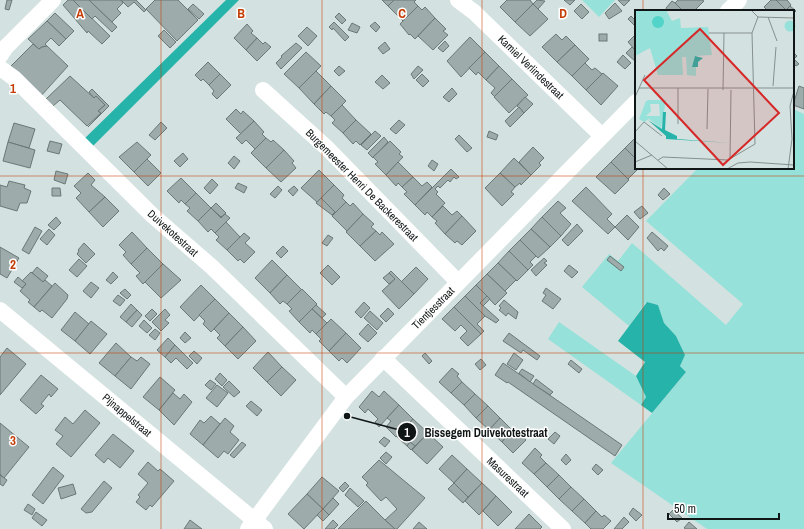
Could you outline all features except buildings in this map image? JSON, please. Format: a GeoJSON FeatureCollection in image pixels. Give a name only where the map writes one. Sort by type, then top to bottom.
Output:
{"type":"FeatureCollection","features":[{"type":"Feature","properties":{"kind":"street"},"geometry":{"type":"LineString","coordinates":[[0,56],[6,47],[53,0]]}},
{"type":"Feature","properties":{"kind":"street","name":"Kamiel Verlindestraat"},"geometry":{"type":"LineString","coordinates":[[458,0],[474,12],[602,136]]}},
{"type":"Feature","properties":{"kind":"street"},"geometry":{"type":"LineString","coordinates":[[729,10],[739,0]]}},
{"type":"Feature","properties":{"kind":"street","name":"Duivekotestraat"},"geometry":{"type":"LineString","coordinates":[[0,68],[14,78],[152,215],[212,267],[346,397]]}},
{"type":"Feature","properties":{"kind":"street","name":"Burgemeester Henri De Backerestraat"},"geometry":{"type":"LineString","coordinates":[[263,90],[328,149],[458,282]]}},
{"type":"Feature","properties":{"kind":"street","name":"Tientjesstraat"},"geometry":{"type":"LineString","coordinates":[[256,526],[346,397],[635,103]]}},
{"type":"Feature","properties":{"kind":"street","name":"Pijnappelstraat"},"geometry":{"type":"LineString","coordinates":[[0,310],[256,526]]}},
{"type":"Feature","properties":{"kind":"street","name":"Masurestraat"},"geometry":{"type":"LineString","coordinates":[[383,358],[563,529]]}},
{"type":"Feature","properties":{"kind":"shaded area"},"geometry":{"type":"Polygon","coordinates":[[[226,0],[239,0],[90,149],[82,141],[226,0]]]}},
{"type":"Feature","properties":{"kind":"shaded area"},"geometry":{"type":"Polygon","coordinates":[[[582,0],[615,0],[599,17],[582,0]]]}},
{"type":"Feature","properties":{"kind":"shaded area"},"geometry":{"type":"Polygon","coordinates":[[[794,109],[804,114],[804,529],[707,529],[611,463],[686,372],[680,366],[685,355],[676,336],[664,323],[658,305],[646,302],[629,326],[582,287],[609,254],[618,261],[632,243],[726,325],[743,304],[646,221],[697,169],[794,169],[794,109]]]}},
{"type":"Feature","properties":{"kind":"shaded area"},"geometry":{"type":"Polygon","coordinates":[[[647,302],[658,305],[664,323],[676,336],[685,355],[680,366],[686,372],[652,413],[641,405],[646,397],[636,376],[645,362],[618,341],[647,302]]]}},
{"type":"Feature","properties":{"kind":"shaded area"},"geometry":{"type":"Polygon","coordinates":[[[559,322],[636,376],[646,397],[641,405],[548,339],[559,322]]]}},
{"type":"Feature","properties":{"kind":"place","name":"Bissegem Duivekotestraat"},"geometry":{"type":"Point","coordinates":[347,416]}}]}
